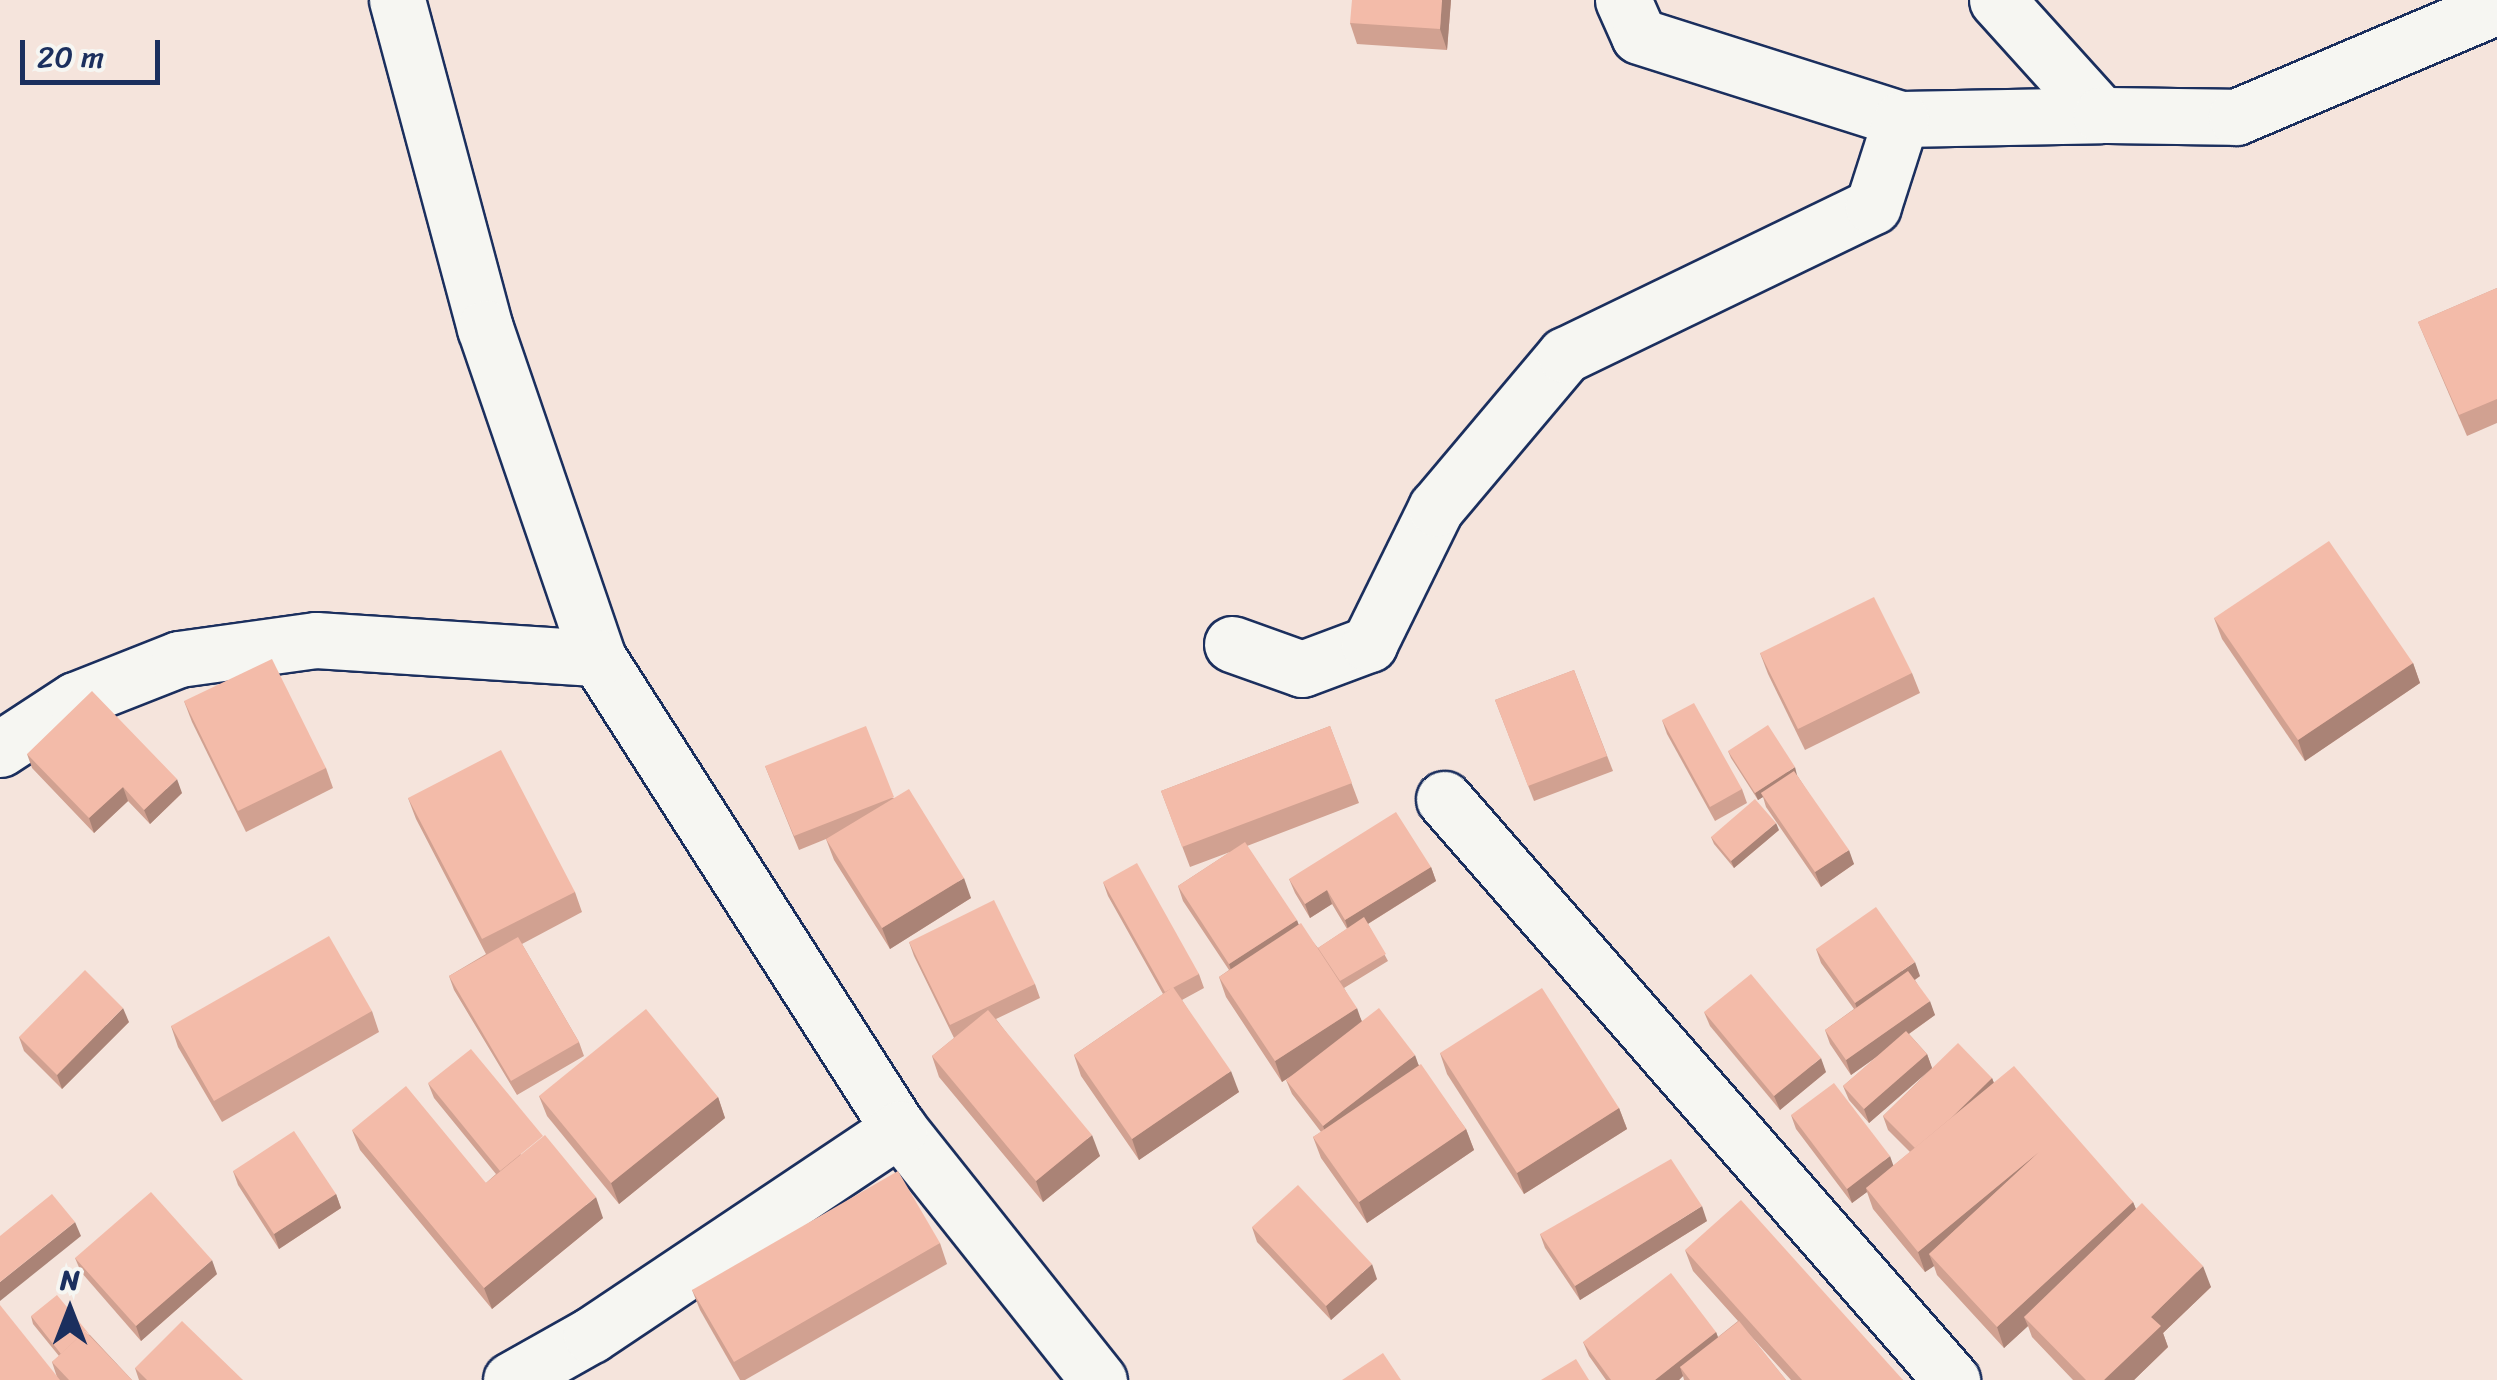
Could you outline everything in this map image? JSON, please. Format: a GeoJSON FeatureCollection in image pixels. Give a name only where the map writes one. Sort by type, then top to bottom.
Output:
{"type":"FeatureCollection","features":[{"type":"Feature","properties":{"kind":"street"},"geometry":{"type":"LineString","coordinates":[[398,0],[485,328],[598,658],[899,1129],[1100,1380]]}},
{"type":"Feature","properties":{"kind":"street"},"geometry":{"type":"LineString","coordinates":[[1623,0],[1639,36],[1901,119],[2236,117],[2497,6]]}},
{"type":"Feature","properties":{"kind":"street"},"geometry":{"type":"LineString","coordinates":[[1998,0],[2102,115]]}},
{"type":"Feature","properties":{"kind":"street"},"geometry":{"type":"LineString","coordinates":[[1232,644],[1302,669],[1369,644],[1436,508],[1564,355],[1872,206],[1901,119]]}},
{"type":"Feature","properties":{"kind":"street"},"geometry":{"type":"LineString","coordinates":[[0,748],[75,700],[179,660],[316,640],[598,658]]}},
{"type":"Feature","properties":{"kind":"street"},"geometry":{"type":"LineString","coordinates":[[1444,799],[1952,1380]]}},
{"type":"Feature","properties":{"kind":"street"},"geometry":{"type":"LineString","coordinates":[[511,1380],[591,1335],[899,1129]]}},
{"type":"Feature","properties":{"kind":"building"},"geometry":{"type":"Polygon","coordinates":[[[1352,0],[1442,0],[1440,29],[1350,23],[1352,0]]]}},
{"type":"Feature","properties":{"kind":"building"},"geometry":{"type":"Polygon","coordinates":[[[2497,288],[2497,399],[2459,415],[2418,322],[2497,288]]]}},
{"type":"Feature","properties":{"kind":"building"},"geometry":{"type":"Polygon","coordinates":[[[2329,541],[2413,663],[2298,740],[2214,618],[2329,541]]]}},
{"type":"Feature","properties":{"kind":"building"},"geometry":{"type":"Polygon","coordinates":[[[1874,597],[1912,673],[1798,729],[1760,653],[1874,597]]]}},
{"type":"Feature","properties":{"kind":"building"},"geometry":{"type":"Polygon","coordinates":[[[272,659],[326,768],[238,811],[184,701],[272,659]]]}},
{"type":"Feature","properties":{"kind":"building"},"geometry":{"type":"Polygon","coordinates":[[[1574,670],[1607,756],[1528,786],[1495,700],[1574,670]]]}},
{"type":"Feature","properties":{"kind":"building"},"geometry":{"type":"Polygon","coordinates":[[[92,691],[177,779],[144,810],[123,787],[89,818],[27,754],[92,691]]]}},
{"type":"Feature","properties":{"kind":"building"},"geometry":{"type":"Polygon","coordinates":[[[1694,703],[1742,789],[1710,807],[1662,720],[1694,703]]]}},
{"type":"Feature","properties":{"kind":"building"},"geometry":{"type":"Polygon","coordinates":[[[1768,725],[1795,767],[1755,793],[1728,751],[1768,725]]]}},
{"type":"Feature","properties":{"kind":"building"},"geometry":{"type":"Polygon","coordinates":[[[866,726],[894,797],[794,836],[765,766],[866,726]]]}},
{"type":"Feature","properties":{"kind":"building"},"geometry":{"type":"Polygon","coordinates":[[[1330,726],[1352,783],[1182,847],[1161,791],[1330,726]]]}},
{"type":"Feature","properties":{"kind":"building"},"geometry":{"type":"Polygon","coordinates":[[[501,750],[575,892],[482,939],[408,798],[501,750]]]}},
{"type":"Feature","properties":{"kind":"building"},"geometry":{"type":"Polygon","coordinates":[[[1794,771],[1849,850],[1815,872],[1761,793],[1794,771]]]}},
{"type":"Feature","properties":{"kind":"building"},"geometry":{"type":"Polygon","coordinates":[[[909,789],[964,878],[882,928],[826,839],[909,789]]]}},
{"type":"Feature","properties":{"kind":"building"},"geometry":{"type":"Polygon","coordinates":[[[1755,799],[1776,823],[1731,861],[1711,837],[1755,799]]]}},
{"type":"Feature","properties":{"kind":"building"},"geometry":{"type":"Polygon","coordinates":[[[1396,812],[1431,867],[1345,920],[1327,890],[1305,904],[1289,879],[1396,812]]]}},
{"type":"Feature","properties":{"kind":"building"},"geometry":{"type":"Polygon","coordinates":[[[1245,842],[1297,920],[1229,964],[1178,886],[1245,842]]]}},
{"type":"Feature","properties":{"kind":"building"},"geometry":{"type":"Polygon","coordinates":[[[1137,863],[1199,974],[1165,992],[1103,882],[1137,863]]]}},
{"type":"Feature","properties":{"kind":"building"},"geometry":{"type":"Polygon","coordinates":[[[994,900],[1035,984],[950,1025],[909,942],[994,900]]]}},
{"type":"Feature","properties":{"kind":"building"},"geometry":{"type":"Polygon","coordinates":[[[1876,907],[1915,962],[1855,1003],[1816,949],[1876,907]]]}},
{"type":"Feature","properties":{"kind":"building"},"geometry":{"type":"Polygon","coordinates":[[[1364,917],[1386,954],[1340,981],[1318,948],[1364,917]]]}},
{"type":"Feature","properties":{"kind":"building"},"geometry":{"type":"Polygon","coordinates":[[[1301,923],[1357,1008],[1275,1061],[1219,977],[1301,923]]]}},
{"type":"Feature","properties":{"kind":"building"},"geometry":{"type":"Polygon","coordinates":[[[329,936],[372,1011],[214,1101],[171,1026],[329,936]]]}},
{"type":"Feature","properties":{"kind":"building"},"geometry":{"type":"Polygon","coordinates":[[[518,937],[579,1042],[511,1081],[449,976],[518,937]]]}},
{"type":"Feature","properties":{"kind":"building"},"geometry":{"type":"Polygon","coordinates":[[[85,970],[123,1008],[57,1075],[19,1037],[85,970]]]}},
{"type":"Feature","properties":{"kind":"building"},"geometry":{"type":"Polygon","coordinates":[[[1908,971],[1930,1001],[1846,1060],[1825,1030],[1908,971]]]}},
{"type":"Feature","properties":{"kind":"building"},"geometry":{"type":"Polygon","coordinates":[[[1751,974],[1821,1058],[1774,1096],[1704,1012],[1751,974]]]}},
{"type":"Feature","properties":{"kind":"building"},"geometry":{"type":"Polygon","coordinates":[[[1173,987],[1231,1071],[1132,1139],[1074,1055],[1173,987]]]}},
{"type":"Feature","properties":{"kind":"building"},"geometry":{"type":"Polygon","coordinates":[[[1542,988],[1619,1108],[1517,1173],[1440,1053],[1542,988]]]}},
{"type":"Feature","properties":{"kind":"building"},"geometry":{"type":"Polygon","coordinates":[[[1379,1008],[1415,1055],[1323,1126],[1286,1080],[1379,1008]]]}},
{"type":"Feature","properties":{"kind":"building"},"geometry":{"type":"Polygon","coordinates":[[[646,1009],[718,1097],[611,1183],[539,1096],[646,1009]]]}},
{"type":"Feature","properties":{"kind":"building"},"geometry":{"type":"Polygon","coordinates":[[[988,1010],[1092,1135],[1036,1181],[932,1056],[988,1010]]]}},
{"type":"Feature","properties":{"kind":"building"},"geometry":{"type":"Polygon","coordinates":[[[1906,1031],[1927,1054],[1864,1109],[1843,1086],[1906,1031]]]}},
{"type":"Feature","properties":{"kind":"building"},"geometry":{"type":"Polygon","coordinates":[[[1958,1043],[1992,1078],[1915,1148],[1883,1116],[1958,1043]]]}},
{"type":"Feature","properties":{"kind":"building"},"geometry":{"type":"Polygon","coordinates":[[[471,1049],[543,1136],[500,1171],[428,1083],[471,1049]]]}},
{"type":"Feature","properties":{"kind":"building"},"geometry":{"type":"Polygon","coordinates":[[[1421,1064],[1466,1129],[1359,1202],[1313,1137],[1421,1064]]]}},
{"type":"Feature","properties":{"kind":"building"},"geometry":{"type":"Polygon","coordinates":[[[2014,1066],[2133,1202],[1997,1327],[1929,1254],[2039,1152],[1918,1252],[1866,1188],[2014,1066]]]}},
{"type":"Feature","properties":{"kind":"building"},"geometry":{"type":"Polygon","coordinates":[[[1834,1083],[1890,1156],[1847,1189],[1791,1115],[1834,1083]]]}},
{"type":"Feature","properties":{"kind":"building"},"geometry":{"type":"Polygon","coordinates":[[[406,1086],[486,1183],[545,1135],[596,1197],[484,1288],[352,1130],[406,1086]]]}},
{"type":"Feature","properties":{"kind":"building"},"geometry":{"type":"Polygon","coordinates":[[[294,1131],[336,1194],[274,1234],[233,1171],[294,1131]]]}},
{"type":"Feature","properties":{"kind":"building"},"geometry":{"type":"Polygon","coordinates":[[[1671,1159],[1702,1206],[1575,1286],[1540,1234],[1671,1159]]]}},
{"type":"Feature","properties":{"kind":"building"},"geometry":{"type":"Polygon","coordinates":[[[898,1171],[940,1243],[734,1362],[692,1290],[898,1171]]]}},
{"type":"Feature","properties":{"kind":"building"},"geometry":{"type":"Polygon","coordinates":[[[1298,1185],[1372,1264],[1326,1306],[1252,1227],[1298,1185]]]}},
{"type":"Feature","properties":{"kind":"building"},"geometry":{"type":"Polygon","coordinates":[[[151,1192],[212,1260],[136,1326],[75,1258],[151,1192]]]}},
{"type":"Feature","properties":{"kind":"building"},"geometry":{"type":"Polygon","coordinates":[[[52,1194],[75,1222],[0,1282],[0,1236],[52,1194]]]}},
{"type":"Feature","properties":{"kind":"building"},"geometry":{"type":"Polygon","coordinates":[[[1741,1200],[1903,1380],[1802,1380],[1685,1250],[1741,1200]]]}},
{"type":"Feature","properties":{"kind":"building"},"geometry":{"type":"Polygon","coordinates":[[[2142,1203],[2203,1266],[2151,1317],[2161,1326],[2104,1380],[2086,1380],[2024,1317],[2142,1203]]]}},
{"type":"Feature","properties":{"kind":"building"},"geometry":{"type":"Polygon","coordinates":[[[1671,1273],[1716,1332],[1655,1380],[1611,1380],[1583,1342],[1671,1273]]]}},
{"type":"Feature","properties":{"kind":"building"},"geometry":{"type":"Polygon","coordinates":[[[57,1295],[90,1335],[85,1331],[61,1354],[31,1316],[57,1295]]]}},
{"type":"Feature","properties":{"kind":"building"},"geometry":{"type":"Polygon","coordinates":[[[0,1305],[60,1380],[0,1380],[0,1305]]]}},
{"type":"Feature","properties":{"kind":"building"},"geometry":{"type":"Polygon","coordinates":[[[182,1321],[243,1380],[147,1380],[135,1368],[182,1321]]]}},
{"type":"Feature","properties":{"kind":"building"},"geometry":{"type":"Polygon","coordinates":[[[1739,1321],[1786,1380],[1690,1380],[1680,1367],[1739,1321]]]}},
{"type":"Feature","properties":{"kind":"building"},"geometry":{"type":"Polygon","coordinates":[[[85,1331],[132,1380],[69,1380],[52,1362],[85,1331]]]}},
{"type":"Feature","properties":{"kind":"building"},"geometry":{"type":"Polygon","coordinates":[[[1383,1353],[1401,1380],[1342,1380],[1383,1353]]]}},
{"type":"Feature","properties":{"kind":"building"},"geometry":{"type":"Polygon","coordinates":[[[1576,1359],[1589,1380],[1541,1380],[1576,1359]]]}}]}
